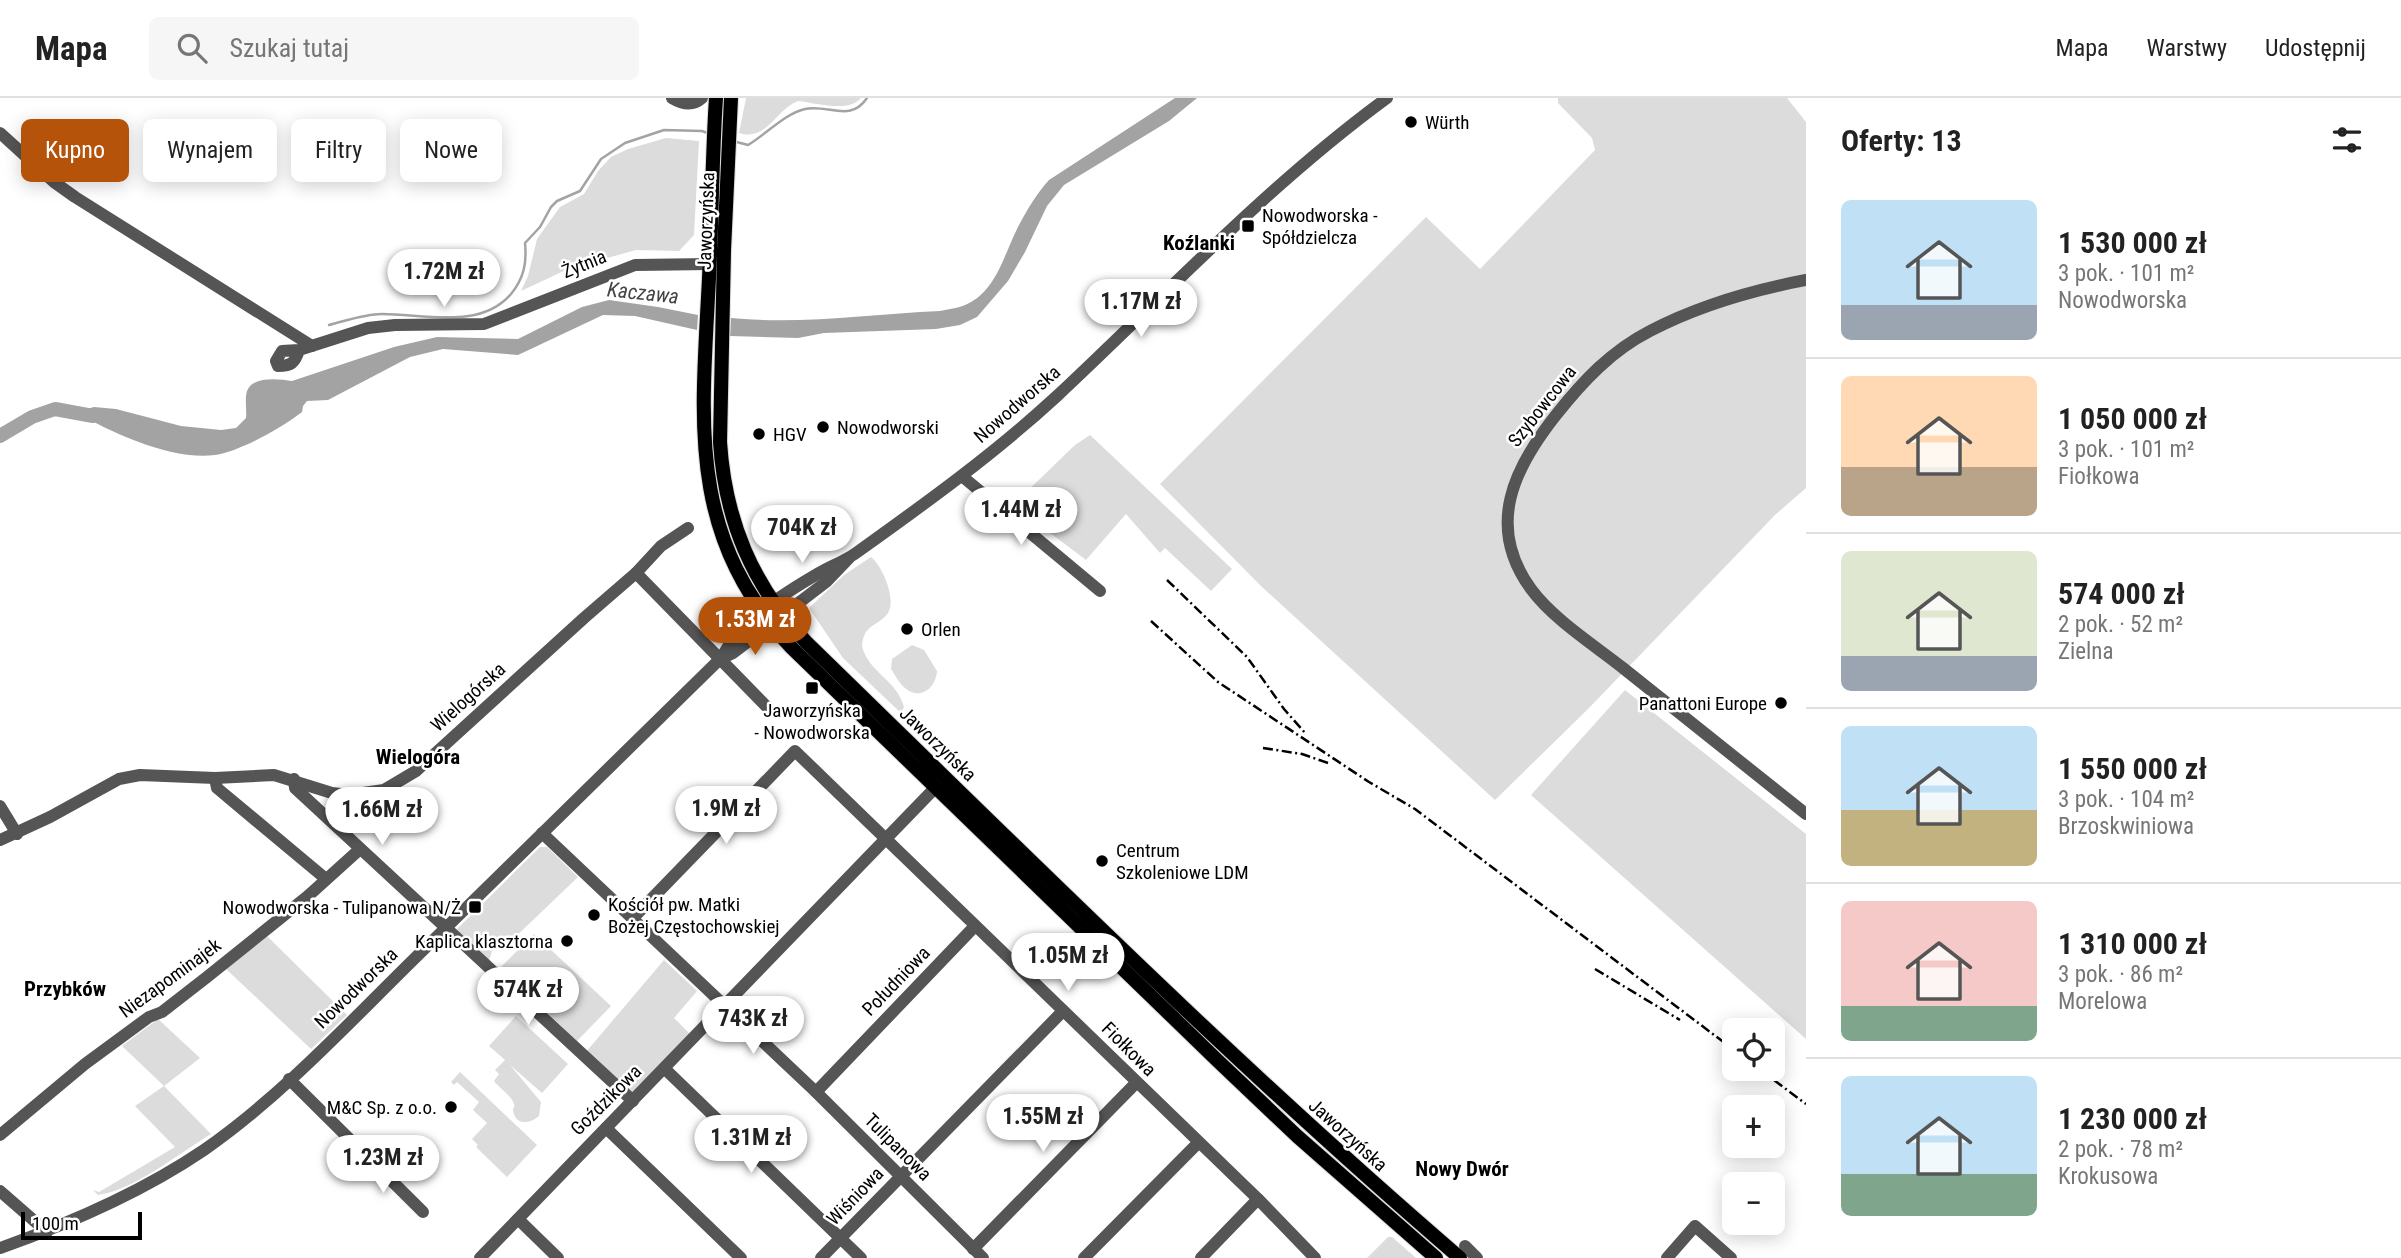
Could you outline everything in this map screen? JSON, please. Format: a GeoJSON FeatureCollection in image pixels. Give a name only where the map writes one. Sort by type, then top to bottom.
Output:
{"type":"FeatureCollection","features":[{"type":"Feature","properties":{"kind":"main road","name":"Jaworzyńska"},"geometry":{"type":"LineString","coordinates":[[715,296],[709,264],[719,132],[716,98]]}},
{"type":"Feature","properties":{"kind":"main road","name":"Jaworzyńska"},"geometry":{"type":"LineString","coordinates":[[731,98],[719,132],[728,148],[704,444],[711,502],[732,561],[761,613],[804,662],[1287,1127],[1436,1258]]}},
{"type":"Feature","properties":{"kind":"main road","name":"Jaworzyńska"},"geometry":{"type":"LineString","coordinates":[[713,349],[728,504],[750,563],[778,610],[815,651],[1261,1082],[1462,1252]]}},
{"type":"Feature","properties":{"kind":"street"},"geometry":{"type":"LineString","coordinates":[[673,98],[690,104],[697,103],[702,98]]}},
{"type":"Feature","properties":{"kind":"street","name":"Nowodworska"},"geometry":{"type":"LineString","coordinates":[[0,1248],[47,1232],[153,1181],[204,1150],[250,1115],[446,928],[720,659],[728,645],[749,621],[761,613],[778,610],[826,582],[849,558],[963,477],[1055,397],[1276,188],[1387,98]]}},
{"type":"Feature","properties":{"kind":"street"},"geometry":{"type":"LineString","coordinates":[[0,134],[75,197],[313,346]]}},
{"type":"Feature","properties":{"kind":"street","name":"Żytnia"},"geometry":{"type":"LineString","coordinates":[[299,350],[368,328],[484,324],[635,265],[709,264]]}},
{"type":"Feature","properties":{"kind":"street","name":"Szybowcowa"},"geometry":{"type":"LineString","coordinates":[[1806,280],[1754,291],[1668,322],[1636,339],[1599,366],[1565,404],[1524,460],[1513,486],[1508,517],[1515,561],[1538,597],[1600,650],[1806,814]]}},
{"type":"Feature","properties":{"kind":"street"},"geometry":{"type":"LineString","coordinates":[[963,477],[1100,591]]}},
{"type":"Feature","properties":{"kind":"street","name":"Wielogórska"},"geometry":{"type":"LineString","coordinates":[[0,841],[119,779],[140,775],[215,778],[274,775],[294,779],[332,793],[349,795],[384,790],[416,771],[636,573],[661,546],[688,528]]}},
{"type":"Feature","properties":{"kind":"street"},"geometry":{"type":"LineString","coordinates":[[636,573],[766,706]]}},
{"type":"Feature","properties":{"kind":"street","name":"Nowodworska"},"geometry":{"type":"LineString","coordinates":[[720,659],[733,653],[770,625],[778,610]]}},
{"type":"Feature","properties":{"kind":"street","name":"Fiołkowa"},"geometry":{"type":"LineString","coordinates":[[633,918],[795,751],[1258,1199],[1315,1258]]}},
{"type":"Feature","properties":{"kind":"street"},"geometry":{"type":"LineString","coordinates":[[215,778],[217,788],[326,879]]}},
{"type":"Feature","properties":{"kind":"street"},"geometry":{"type":"LineString","coordinates":[[294,779],[295,788],[633,1101]]}},
{"type":"Feature","properties":{"kind":"street","name":"Goździkowa"},"geometry":{"type":"LineString","coordinates":[[480,1258],[935,788]]}},
{"type":"Feature","properties":{"kind":"street"},"geometry":{"type":"LineString","coordinates":[[0,806],[17,834]]}},
{"type":"Feature","properties":{"kind":"street","name":"Tulipanowa"},"geometry":{"type":"LineString","coordinates":[[542,833],[816,1092],[978,1253]]}},
{"type":"Feature","properties":{"kind":"street","name":"Niezapominajek"},"geometry":{"type":"LineString","coordinates":[[0,1135],[85,1064],[200,983],[360,849]]}},
{"type":"Feature","properties":{"kind":"street","name":"Południowa"},"geometry":{"type":"LineString","coordinates":[[816,1092],[975,926]]}},
{"type":"Feature","properties":{"kind":"street","name":"Wiśniowa"},"geometry":{"type":"LineString","coordinates":[[821,1258],[1063,1011]]}},
{"type":"Feature","properties":{"kind":"street"},"geometry":{"type":"LineString","coordinates":[[665,1069],[861,1258]]}},
{"type":"Feature","properties":{"kind":"street"},"geometry":{"type":"LineString","coordinates":[[289,1079],[423,1212]]}},
{"type":"Feature","properties":{"kind":"street"},"geometry":{"type":"LineString","coordinates":[[978,1253],[1136,1083]]}},
{"type":"Feature","properties":{"kind":"street"},"geometry":{"type":"LineString","coordinates":[[606,1128],[741,1258]]}},
{"type":"Feature","properties":{"kind":"street"},"geometry":{"type":"LineString","coordinates":[[1084,1258],[1198,1143]]}},
{"type":"Feature","properties":{"kind":"street"},"geometry":{"type":"LineString","coordinates":[[0,1191],[47,1232]]}},
{"type":"Feature","properties":{"kind":"street"},"geometry":{"type":"LineString","coordinates":[[1201,1258],[1258,1199]]}},
{"type":"Feature","properties":{"kind":"street"},"geometry":{"type":"LineString","coordinates":[[518,1219],[558,1258]]}},
{"type":"Feature","properties":{"kind":"street"},"geometry":{"type":"LineString","coordinates":[[1667,1258],[1695,1226],[1731,1258]]}},
{"type":"Feature","properties":{"kind":"street"},"geometry":{"type":"LineString","coordinates":[[1462,1252],[1477,1258]]}},
{"type":"Feature","properties":{"kind":"shaded area"},"geometry":{"type":"Polygon","coordinates":[[[746,98],[861,98],[856,103],[841,106],[798,101],[764,129],[749,135],[739,133],[746,98]]]}},
{"type":"Feature","properties":{"kind":"shaded area"},"geometry":{"type":"Polygon","coordinates":[[[1175,98],[1197,98],[1169,121],[1064,185],[1047,206],[1008,281],[977,317],[960,325],[936,329],[824,333],[798,338],[730,336],[731,318],[783,320],[940,311],[971,302],[994,278],[1022,219],[1049,180],[1175,98]]]}},
{"type":"Feature","properties":{"kind":"shaded area"},"geometry":{"type":"Polygon","coordinates":[[[1558,98],[1787,98],[1806,122],[1806,488],[1775,515],[1588,709],[1495,800],[1262,587],[1160,484],[1426,217],[1480,269],[1595,150],[1592,138],[1558,103],[1558,98]]]}},
{"type":"Feature","properties":{"kind":"shaded area"},"geometry":{"type":"Polygon","coordinates":[[[666,138],[699,141],[694,235],[679,251],[636,250],[568,269],[521,291],[528,276],[537,239],[560,207],[584,194],[598,171],[611,157],[666,138]]]}},
{"type":"Feature","properties":{"kind":"shaded area"},"geometry":{"type":"Polygon","coordinates":[[[609,300],[698,315],[697,330],[635,316],[603,315],[518,355],[443,349],[410,357],[328,400],[307,401],[302,412],[272,432],[237,449],[215,455],[199,456],[162,450],[143,444],[76,412],[94,407],[116,409],[181,426],[221,430],[236,428],[246,418],[247,392],[256,382],[268,379],[292,381],[394,347],[437,337],[518,339],[582,307],[609,300]]]}},
{"type":"Feature","properties":{"kind":"shaded area"},"geometry":{"type":"Polygon","coordinates":[[[1090,435],[1232,569],[1211,591],[1165,548],[1160,553],[1126,514],[1086,560],[1013,505],[1075,445],[1090,435]]]}},
{"type":"Feature","properties":{"kind":"shaded area"},"geometry":{"type":"Polygon","coordinates":[[[871,557],[880,567],[891,600],[888,613],[868,629],[862,646],[870,663],[900,698],[904,707],[901,713],[843,658],[809,608],[844,575],[871,557]]]}},
{"type":"Feature","properties":{"kind":"shaded area"},"geometry":{"type":"Polygon","coordinates":[[[912,645],[924,650],[937,671],[934,683],[921,693],[905,688],[891,669],[892,659],[912,645]]]}},
{"type":"Feature","properties":{"kind":"shaded area"},"geometry":{"type":"Polygon","coordinates":[[[1625,690],[1806,834],[1806,1039],[1785,1018],[1531,795],[1625,690]]]}},
{"type":"Feature","properties":{"kind":"shaded area"},"geometry":{"type":"Polygon","coordinates":[[[540,847],[547,847],[578,877],[505,947],[492,951],[489,961],[461,938],[457,929],[540,847]]]}},
{"type":"Feature","properties":{"kind":"shaded area"},"geometry":{"type":"Polygon","coordinates":[[[534,934],[611,1006],[577,1041],[500,968],[534,934]]]}},
{"type":"Feature","properties":{"kind":"shaded area"},"geometry":{"type":"Polygon","coordinates":[[[267,936],[347,1015],[311,1049],[225,968],[267,936]]]}},
{"type":"Feature","properties":{"kind":"shaded area"},"geometry":{"type":"Polygon","coordinates":[[[664,960],[697,991],[674,1018],[690,1034],[633,1093],[586,1052],[664,960]]]}},
{"type":"Feature","properties":{"kind":"shaded area"},"geometry":{"type":"Polygon","coordinates":[[[516,1016],[568,1064],[542,1093],[510,1065],[541,1102],[539,1116],[527,1122],[517,1119],[513,1101],[494,1081],[499,1074],[495,1070],[505,1060],[489,1046],[516,1016]]]}},
{"type":"Feature","properties":{"kind":"shaded area"},"geometry":{"type":"Polygon","coordinates":[[[158,1019],[200,1058],[164,1086],[122,1046],[158,1019]]]}},
{"type":"Feature","properties":{"kind":"shaded area"},"geometry":{"type":"Polygon","coordinates":[[[460,1072],[537,1145],[507,1177],[476,1147],[478,1145],[472,1139],[487,1123],[473,1110],[479,1102],[457,1082],[454,1085],[451,1082],[460,1072]]]}},
{"type":"Feature","properties":{"kind":"shaded area"},"geometry":{"type":"Polygon","coordinates":[[[164,1086],[211,1134],[141,1179],[98,1195],[93,1190],[99,1192],[175,1147],[135,1106],[164,1086]]]}},
{"type":"Feature","properties":{"kind":"shaded area"},"geometry":{"type":"Polygon","coordinates":[[[1388,1237],[1392,1237],[1416,1258],[1367,1258],[1388,1237]]]}},
{"type":"Feature","properties":{"kind":"waterway"},"geometry":{"type":"LineString","coordinates":[[733,141],[748,145],[798,111],[814,108],[854,110],[867,98]]}},
{"type":"Feature","properties":{"kind":"waterway"},"geometry":{"type":"LineString","coordinates":[[329,325],[375,314],[451,318],[468,316],[498,305],[511,294],[522,276],[525,243],[540,227],[557,201],[580,191],[601,159],[625,143],[664,130],[702,131],[710,134]]}},
{"type":"Feature","properties":{"kind":"waterway","name":"Kaczawa"},"geometry":{"type":"LineString","coordinates":[[0,436],[32,417],[55,409],[93,416]]}},
{"type":"Feature","properties":{"kind":"railway"},"geometry":{"type":"LineString","coordinates":[[1167,580],[1247,657],[1284,709],[1306,734]]}},
{"type":"Feature","properties":{"kind":"railway"},"geometry":{"type":"LineString","coordinates":[[1151,621],[1218,682],[1369,782],[1415,809],[1722,1041]]}},
{"type":"Feature","properties":{"kind":"railway"},"geometry":{"type":"LineString","coordinates":[[1263,748],[1302,754],[1328,763]]}},
{"type":"Feature","properties":{"kind":"railway"},"geometry":{"type":"LineString","coordinates":[[1595,969],[1680,1020]]}},
{"type":"Feature","properties":{"kind":"railway"},"geometry":{"type":"LineString","coordinates":[[1775,1081],[1806,1104]]}},
{"type":"Feature","properties":{"kind":"place","name":"Würth"},"geometry":{"type":"Point","coordinates":[1411,122]}},
{"type":"Feature","properties":{"kind":"place","name":"Nowodworska - Spółdzielcza"},"geometry":{"type":"Point","coordinates":[1248,226]}},
{"type":"Feature","properties":{"kind":"place","name":"Nowodworski"},"geometry":{"type":"Point","coordinates":[823,427]}},
{"type":"Feature","properties":{"kind":"place","name":"HGV"},"geometry":{"type":"Point","coordinates":[759,434]}},
{"type":"Feature","properties":{"kind":"place","name":"Orlen"},"geometry":{"type":"Point","coordinates":[907,629]}},
{"type":"Feature","properties":{"kind":"place","name":"Jaworzyńska - Nowodworska"},"geometry":{"type":"Point","coordinates":[812,688]}},
{"type":"Feature","properties":{"kind":"place","name":"Panattoni Europe"},"geometry":{"type":"Point","coordinates":[1781,703]}},
{"type":"Feature","properties":{"kind":"place","name":"Centrum Szkoleniowe LDM"},"geometry":{"type":"Point","coordinates":[1102,861]}},
{"type":"Feature","properties":{"kind":"place","name":"Nowodworska - Tulipanowa N/Ż"},"geometry":{"type":"Point","coordinates":[475,907]}},
{"type":"Feature","properties":{"kind":"place","name":"Kościół pw. Matki Bożej Częstochowskiej"},"geometry":{"type":"Point","coordinates":[594,915]}},
{"type":"Feature","properties":{"kind":"place","name":"Kaplica klasztorna"},"geometry":{"type":"Point","coordinates":[567,941]}},
{"type":"Feature","properties":{"kind":"place","name":"M&C Sp. z o.o."},"geometry":{"type":"Point","coordinates":[451,1107]}},
{"type":"Feature","properties":{"kind":"district","name":"Koźlanki"},"geometry":{"type":"Point","coordinates":[1199,243]}},
{"type":"Feature","properties":{"kind":"district","name":"Wielogóra"},"geometry":{"type":"Point","coordinates":[418,757]}},
{"type":"Feature","properties":{"kind":"district","name":"Przybków"},"geometry":{"type":"Point","coordinates":[65,989]}},
{"type":"Feature","properties":{"kind":"district","name":"Nowy Dwór"},"geometry":{"type":"Point","coordinates":[1462,1169]}}]}
